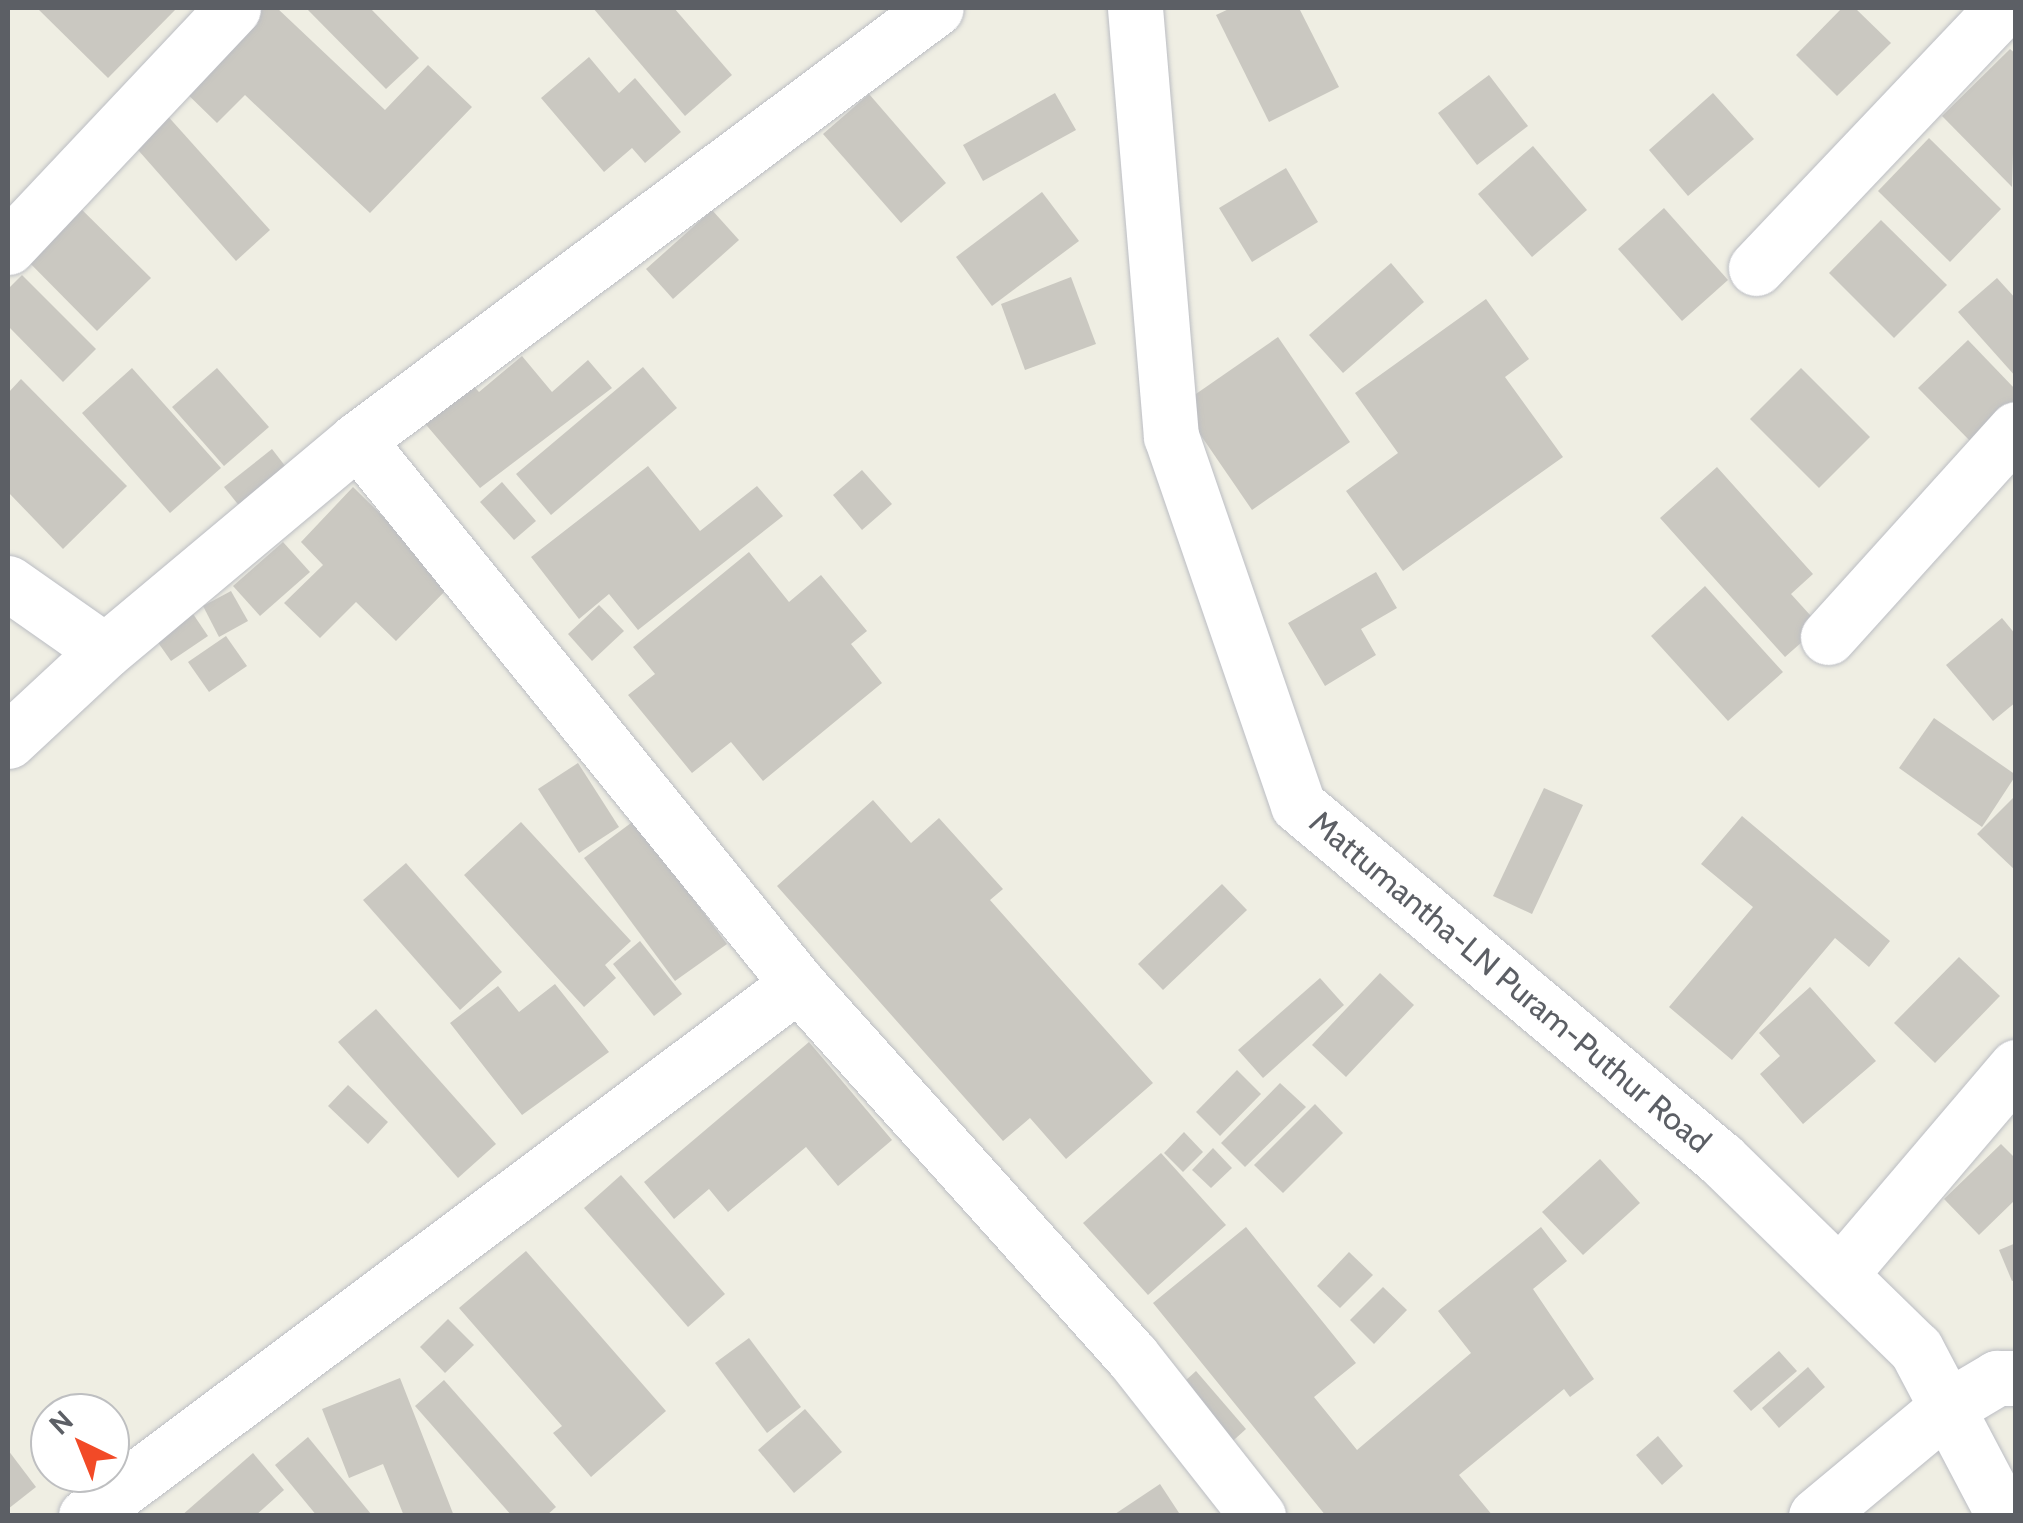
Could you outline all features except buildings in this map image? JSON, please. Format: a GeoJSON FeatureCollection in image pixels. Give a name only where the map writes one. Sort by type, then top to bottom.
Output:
{"type":"FeatureCollection","features":[{"type":"Feature","properties":{"kind":"street"},"geometry":{"type":"LineString","coordinates":[[8,247],[232,8]]}},
{"type":"Feature","properties":{"kind":"street"},"geometry":{"type":"LineString","coordinates":[[8,741],[106,651],[357,440],[936,8]]}},
{"type":"Feature","properties":{"kind":"street","name":"Mattumantha-LN Puram-Puthur Road"},"geometry":{"type":"LineString","coordinates":[[1135,8],[1171,436],[1298,806],[1721,1159],[1916,1349],[1943,1410],[2004,1516]]}},
{"type":"Feature","properties":{"kind":"street"},"geometry":{"type":"LineString","coordinates":[[1756,268],[2003,8]]}},
{"type":"Feature","properties":{"kind":"street"},"geometry":{"type":"LineString","coordinates":[[1828,637],[2016,429]]}},
{"type":"Feature","properties":{"kind":"street"},"geometry":{"type":"LineString","coordinates":[[357,440],[798,984],[1132,1356],[1258,1516]]}},
{"type":"Feature","properties":{"kind":"street"},"geometry":{"type":"LineString","coordinates":[[8,583],[106,651]]}},
{"type":"Feature","properties":{"kind":"street"},"geometry":{"type":"LineString","coordinates":[[86,1516],[798,984]]}},
{"type":"Feature","properties":{"kind":"street"},"geometry":{"type":"LineString","coordinates":[[1840,1274],[2016,1067]]}},
{"type":"Feature","properties":{"kind":"street"},"geometry":{"type":"LineString","coordinates":[[1816,1516],[1943,1410],[1997,1378],[2016,1378]]}}]}
